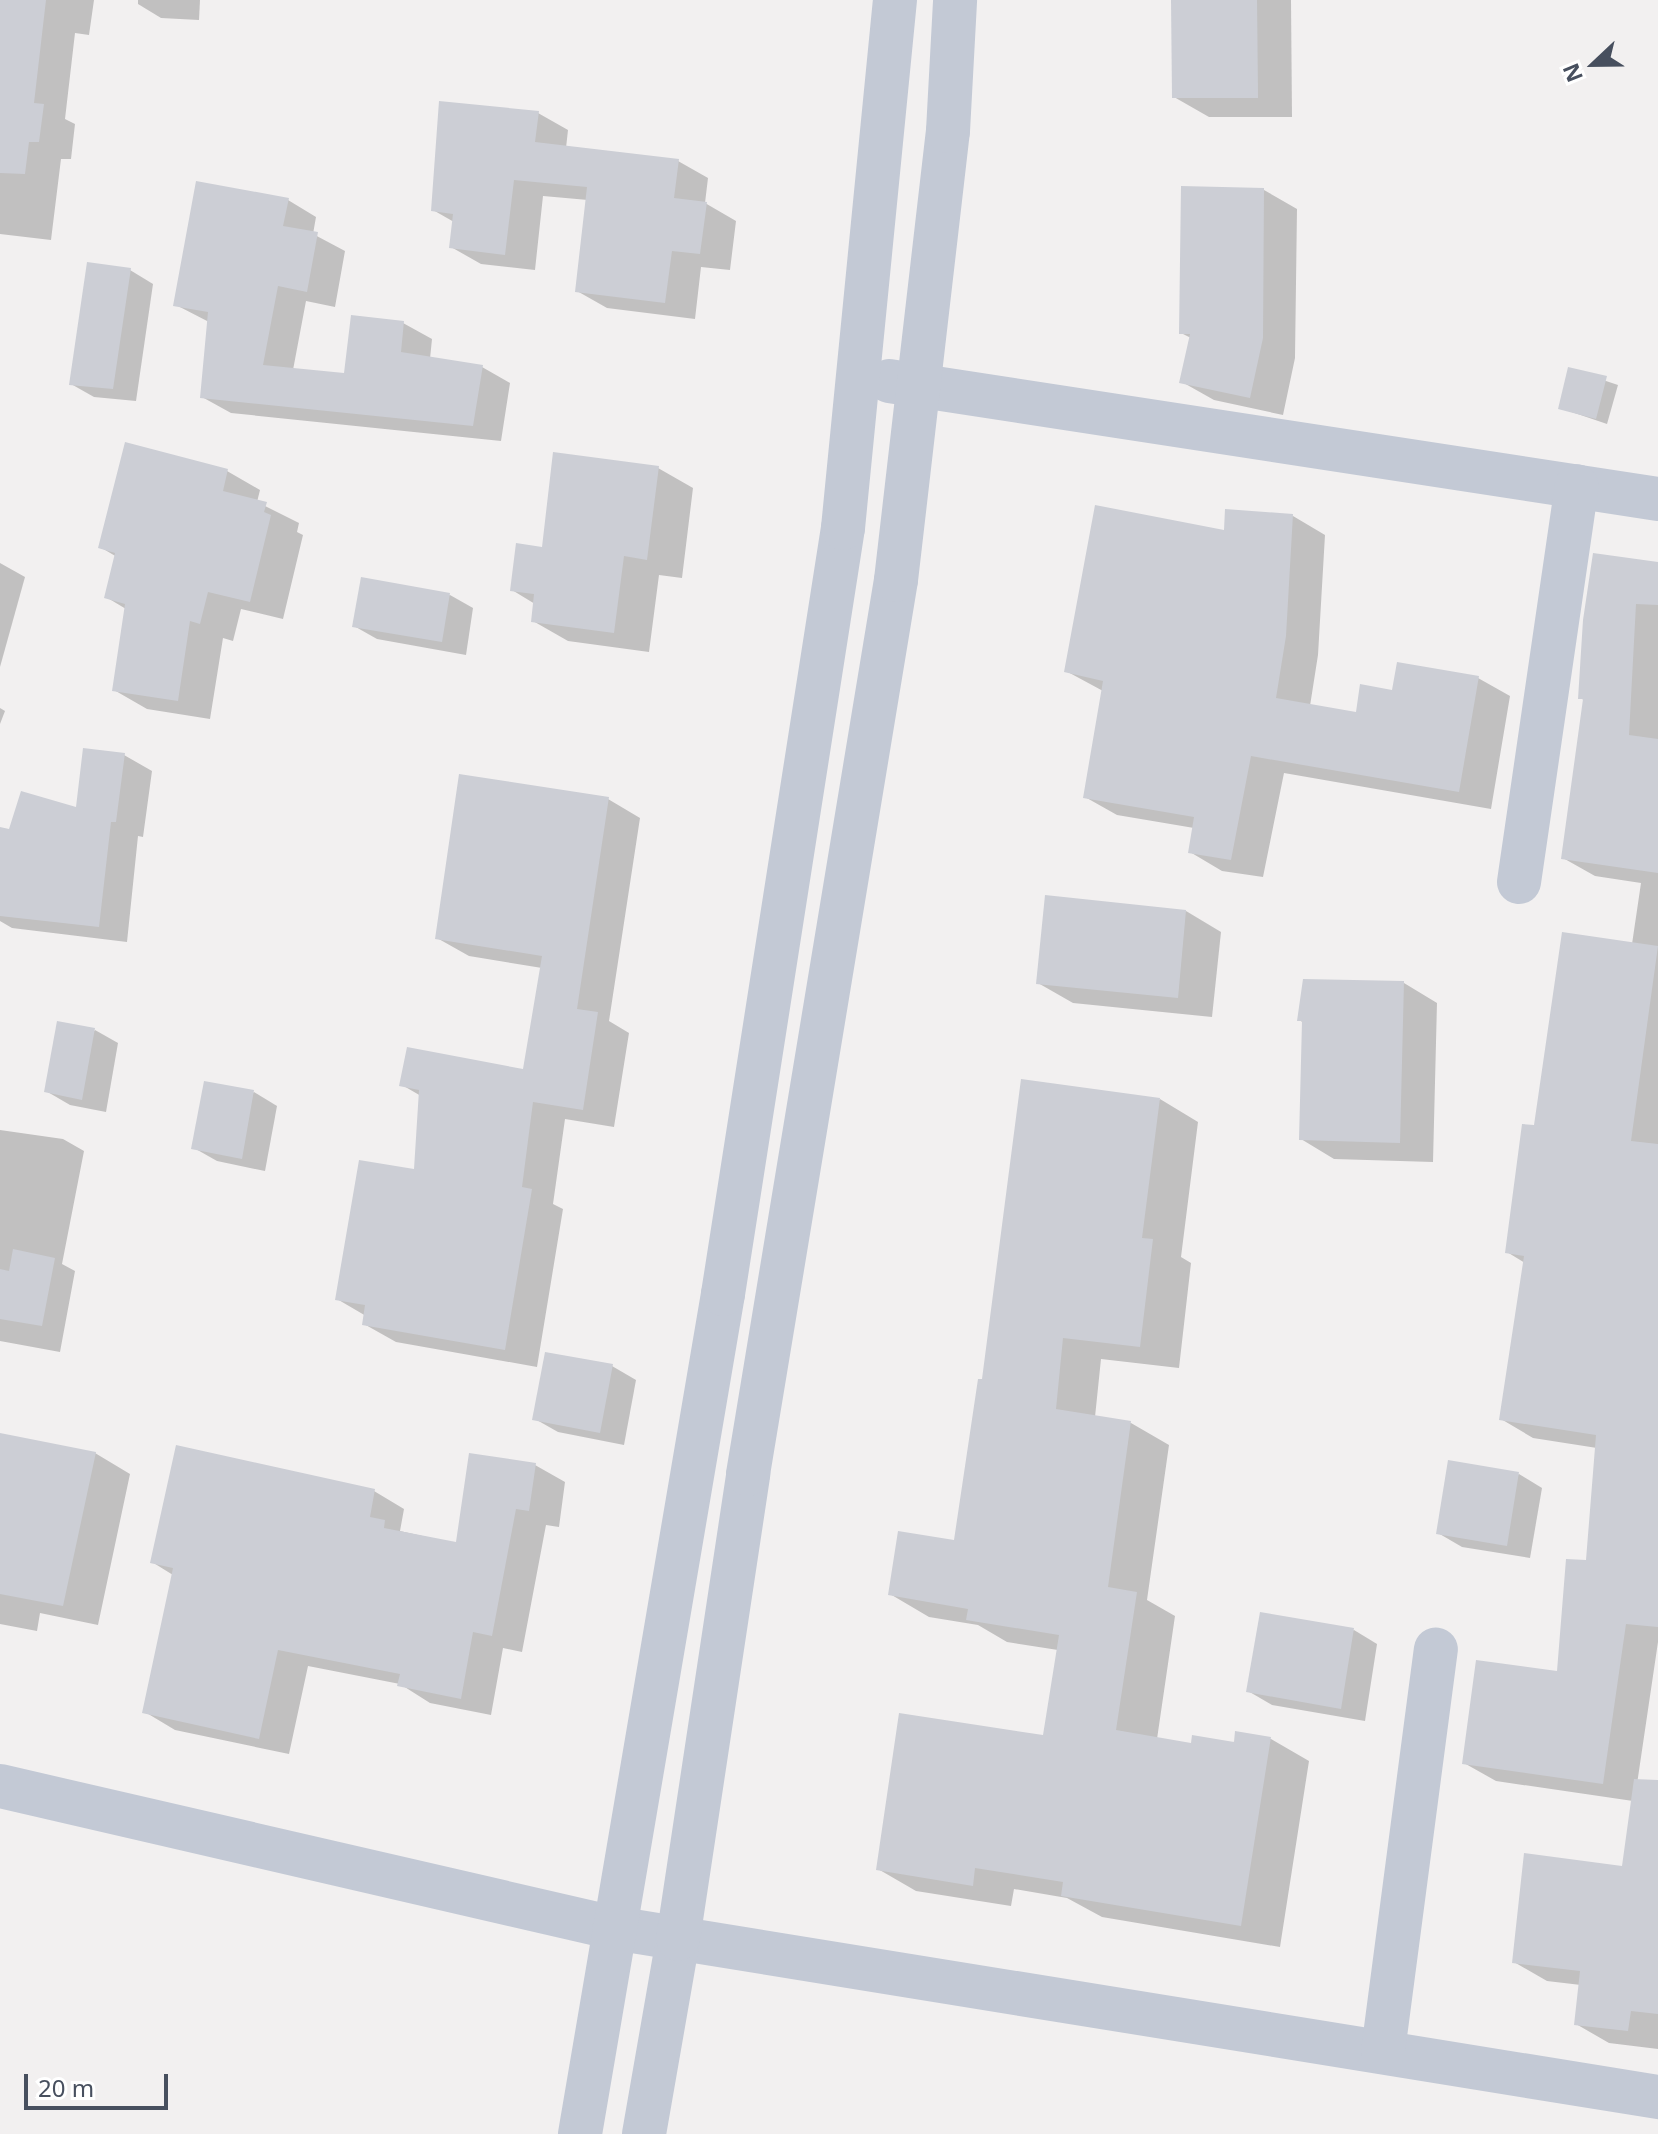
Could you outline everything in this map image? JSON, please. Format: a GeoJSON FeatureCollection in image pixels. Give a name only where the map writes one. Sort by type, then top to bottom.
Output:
{"type":"FeatureCollection","features":[{"type":"Feature","properties":{"kind":"street"},"geometry":{"type":"LineString","coordinates":[[580,2134],[726,1278],[843,528],[895,0]]}},
{"type":"Feature","properties":{"kind":"street"},"geometry":{"type":"LineString","coordinates":[[644,2134],[678,1939],[748,1474],[896,580],[948,131],[955,0]]}},
{"type":"Feature","properties":{"kind":"street"},"geometry":{"type":"LineString","coordinates":[[859,378],[918,384],[1658,499]]}},
{"type":"Feature","properties":{"kind":"street"},"geometry":{"type":"LineString","coordinates":[[1519,882],[1577,486]]}},
{"type":"Feature","properties":{"kind":"street"},"geometry":{"type":"LineString","coordinates":[[1383,2051],[1436,1649]]}},
{"type":"Feature","properties":{"kind":"street"},"geometry":{"type":"LineString","coordinates":[[0,1786],[614,1928],[1658,2097]]}},
{"type":"Feature","properties":{"kind":"building"},"geometry":{"type":"Polygon","coordinates":[[[0,0],[46,0],[34,103],[44,104],[39,142],[29,142],[25,174],[0,173],[0,0]]]}},
{"type":"Feature","properties":{"kind":"building"},"geometry":{"type":"Polygon","coordinates":[[[1171,0],[1257,0],[1258,98],[1172,98],[1171,0]]]}},
{"type":"Feature","properties":{"kind":"building"},"geometry":{"type":"Polygon","coordinates":[[[439,101],[539,111],[535,142],[679,159],[674,198],[707,202],[700,254],[672,251],[665,303],[575,292],[587,187],[514,180],[505,255],[449,248],[453,214],[431,211],[439,101]]]}},
{"type":"Feature","properties":{"kind":"building"},"geometry":{"type":"Polygon","coordinates":[[[196,181],[289,198],[283,226],[318,232],[307,292],[278,286],[263,365],[344,373],[351,315],[404,321],[401,352],[483,365],[473,426],[200,398],[208,312],[173,306],[196,181]]]}},
{"type":"Feature","properties":{"kind":"building"},"geometry":{"type":"Polygon","coordinates":[[[1181,186],[1264,188],[1263,338],[1250,398],[1179,383],[1190,334],[1179,334],[1181,186]]]}},
{"type":"Feature","properties":{"kind":"building"},"geometry":{"type":"Polygon","coordinates":[[[87,262],[131,268],[113,389],[69,385],[87,262]]]}},
{"type":"Feature","properties":{"kind":"building"},"geometry":{"type":"Polygon","coordinates":[[[1568,367],[1607,376],[1596,419],[1558,409],[1568,367]]]}},
{"type":"Feature","properties":{"kind":"building"},"geometry":{"type":"Polygon","coordinates":[[[125,442],[228,469],[223,491],[267,502],[264,512],[271,515],[250,602],[208,592],[200,624],[190,621],[178,701],[112,691],[125,604],[104,598],[115,553],[98,548],[125,442]]]}},
{"type":"Feature","properties":{"kind":"building"},"geometry":{"type":"Polygon","coordinates":[[[553,452],[659,466],[647,560],[624,556],[614,633],[531,622],[534,594],[510,591],[516,543],[542,547],[553,452]]]}},
{"type":"Feature","properties":{"kind":"building"},"geometry":{"type":"Polygon","coordinates":[[[1095,505],[1224,530],[1225,509],[1293,514],[1286,636],[1276,698],[1356,712],[1360,684],[1392,690],[1397,662],[1479,676],[1459,792],[1251,756],[1231,860],[1188,853],[1194,817],[1083,798],[1103,681],[1064,672],[1095,505]]]}},
{"type":"Feature","properties":{"kind":"building"},"geometry":{"type":"Polygon","coordinates":[[[1593,553],[1658,562],[1658,605],[1636,604],[1629,735],[1658,739],[1658,873],[1561,859],[1583,699],[1578,699],[1583,620],[1593,553]]]}},
{"type":"Feature","properties":{"kind":"building"},"geometry":{"type":"Polygon","coordinates":[[[361,577],[450,593],[442,642],[352,627],[361,577]]]}},
{"type":"Feature","properties":{"kind":"building"},"geometry":{"type":"Polygon","coordinates":[[[83,748],[125,753],[116,822],[111,822],[99,927],[0,916],[0,827],[9,829],[21,791],[76,807],[83,748]]]}},
{"type":"Feature","properties":{"kind":"building"},"geometry":{"type":"Polygon","coordinates":[[[459,774],[609,797],[577,1009],[598,1012],[583,1110],[533,1102],[522,1187],[532,1189],[505,1350],[362,1325],[365,1305],[335,1300],[359,1160],[414,1169],[419,1090],[399,1086],[407,1047],[523,1069],[542,956],[435,939],[459,774]]]}},
{"type":"Feature","properties":{"kind":"building"},"geometry":{"type":"Polygon","coordinates":[[[1045,895],[1186,910],[1178,998],[1036,984],[1045,895]]]}},
{"type":"Feature","properties":{"kind":"building"},"geometry":{"type":"Polygon","coordinates":[[[1562,932],[1658,946],[1631,1141],[1658,1144],[1658,1627],[1626,1624],[1603,1784],[1462,1764],[1476,1660],[1557,1671],[1566,1559],[1586,1560],[1596,1435],[1499,1420],[1524,1256],[1505,1253],[1522,1124],[1534,1125],[1562,932]]]}},
{"type":"Feature","properties":{"kind":"building"},"geometry":{"type":"Polygon","coordinates":[[[1303,979],[1404,981],[1400,1143],[1299,1140],[1302,1021],[1297,1021],[1303,979]]]}},
{"type":"Feature","properties":{"kind":"building"},"geometry":{"type":"Polygon","coordinates":[[[57,1021],[95,1028],[82,1100],[44,1092],[57,1021]]]}},
{"type":"Feature","properties":{"kind":"building"},"geometry":{"type":"Polygon","coordinates":[[[1021,1079],[1160,1098],[1142,1238],[1153,1239],[1140,1347],[1063,1338],[1056,1409],[1131,1421],[1108,1587],[1137,1592],[1116,1730],[1191,1743],[1192,1735],[1234,1742],[1235,1731],[1271,1737],[1241,1926],[1061,1896],[1063,1882],[975,1868],[973,1886],[876,1870],[899,1713],[1043,1735],[1059,1635],[966,1620],[968,1609],[888,1595],[898,1531],[954,1540],[978,1379],[982,1379],[1021,1079]]]}},
{"type":"Feature","properties":{"kind":"building"},"geometry":{"type":"Polygon","coordinates":[[[204,1081],[254,1090],[242,1159],[191,1149],[204,1081]]]}},
{"type":"Feature","properties":{"kind":"building"},"geometry":{"type":"Polygon","coordinates":[[[13,1249],[55,1258],[42,1326],[0,1319],[0,1269],[9,1271],[13,1249]]]}},
{"type":"Feature","properties":{"kind":"building"},"geometry":{"type":"Polygon","coordinates":[[[545,1352],[613,1364],[600,1433],[532,1420],[545,1352]]]}},
{"type":"Feature","properties":{"kind":"building"},"geometry":{"type":"Polygon","coordinates":[[[0,1433],[96,1452],[63,1606],[0,1594],[0,1433]]]}},
{"type":"Feature","properties":{"kind":"building"},"geometry":{"type":"Polygon","coordinates":[[[176,1445],[375,1489],[370,1517],[385,1520],[384,1528],[456,1542],[469,1453],[536,1463],[529,1511],[516,1509],[492,1636],[473,1632],[461,1699],[397,1686],[400,1674],[278,1650],[259,1739],[142,1713],[173,1568],[150,1563],[176,1445]]]}},
{"type":"Feature","properties":{"kind":"building"},"geometry":{"type":"Polygon","coordinates":[[[1448,1460],[1519,1472],[1507,1546],[1436,1534],[1448,1460]]]}},
{"type":"Feature","properties":{"kind":"building"},"geometry":{"type":"Polygon","coordinates":[[[1260,1612],[1354,1628],[1341,1709],[1246,1692],[1260,1612]]]}},
{"type":"Feature","properties":{"kind":"building"},"geometry":{"type":"Polygon","coordinates":[[[1634,1779],[1658,1780],[1658,2014],[1631,2011],[1628,2031],[1574,2025],[1580,1971],[1512,1963],[1524,1853],[1622,1866],[1634,1779]]]}}]}
